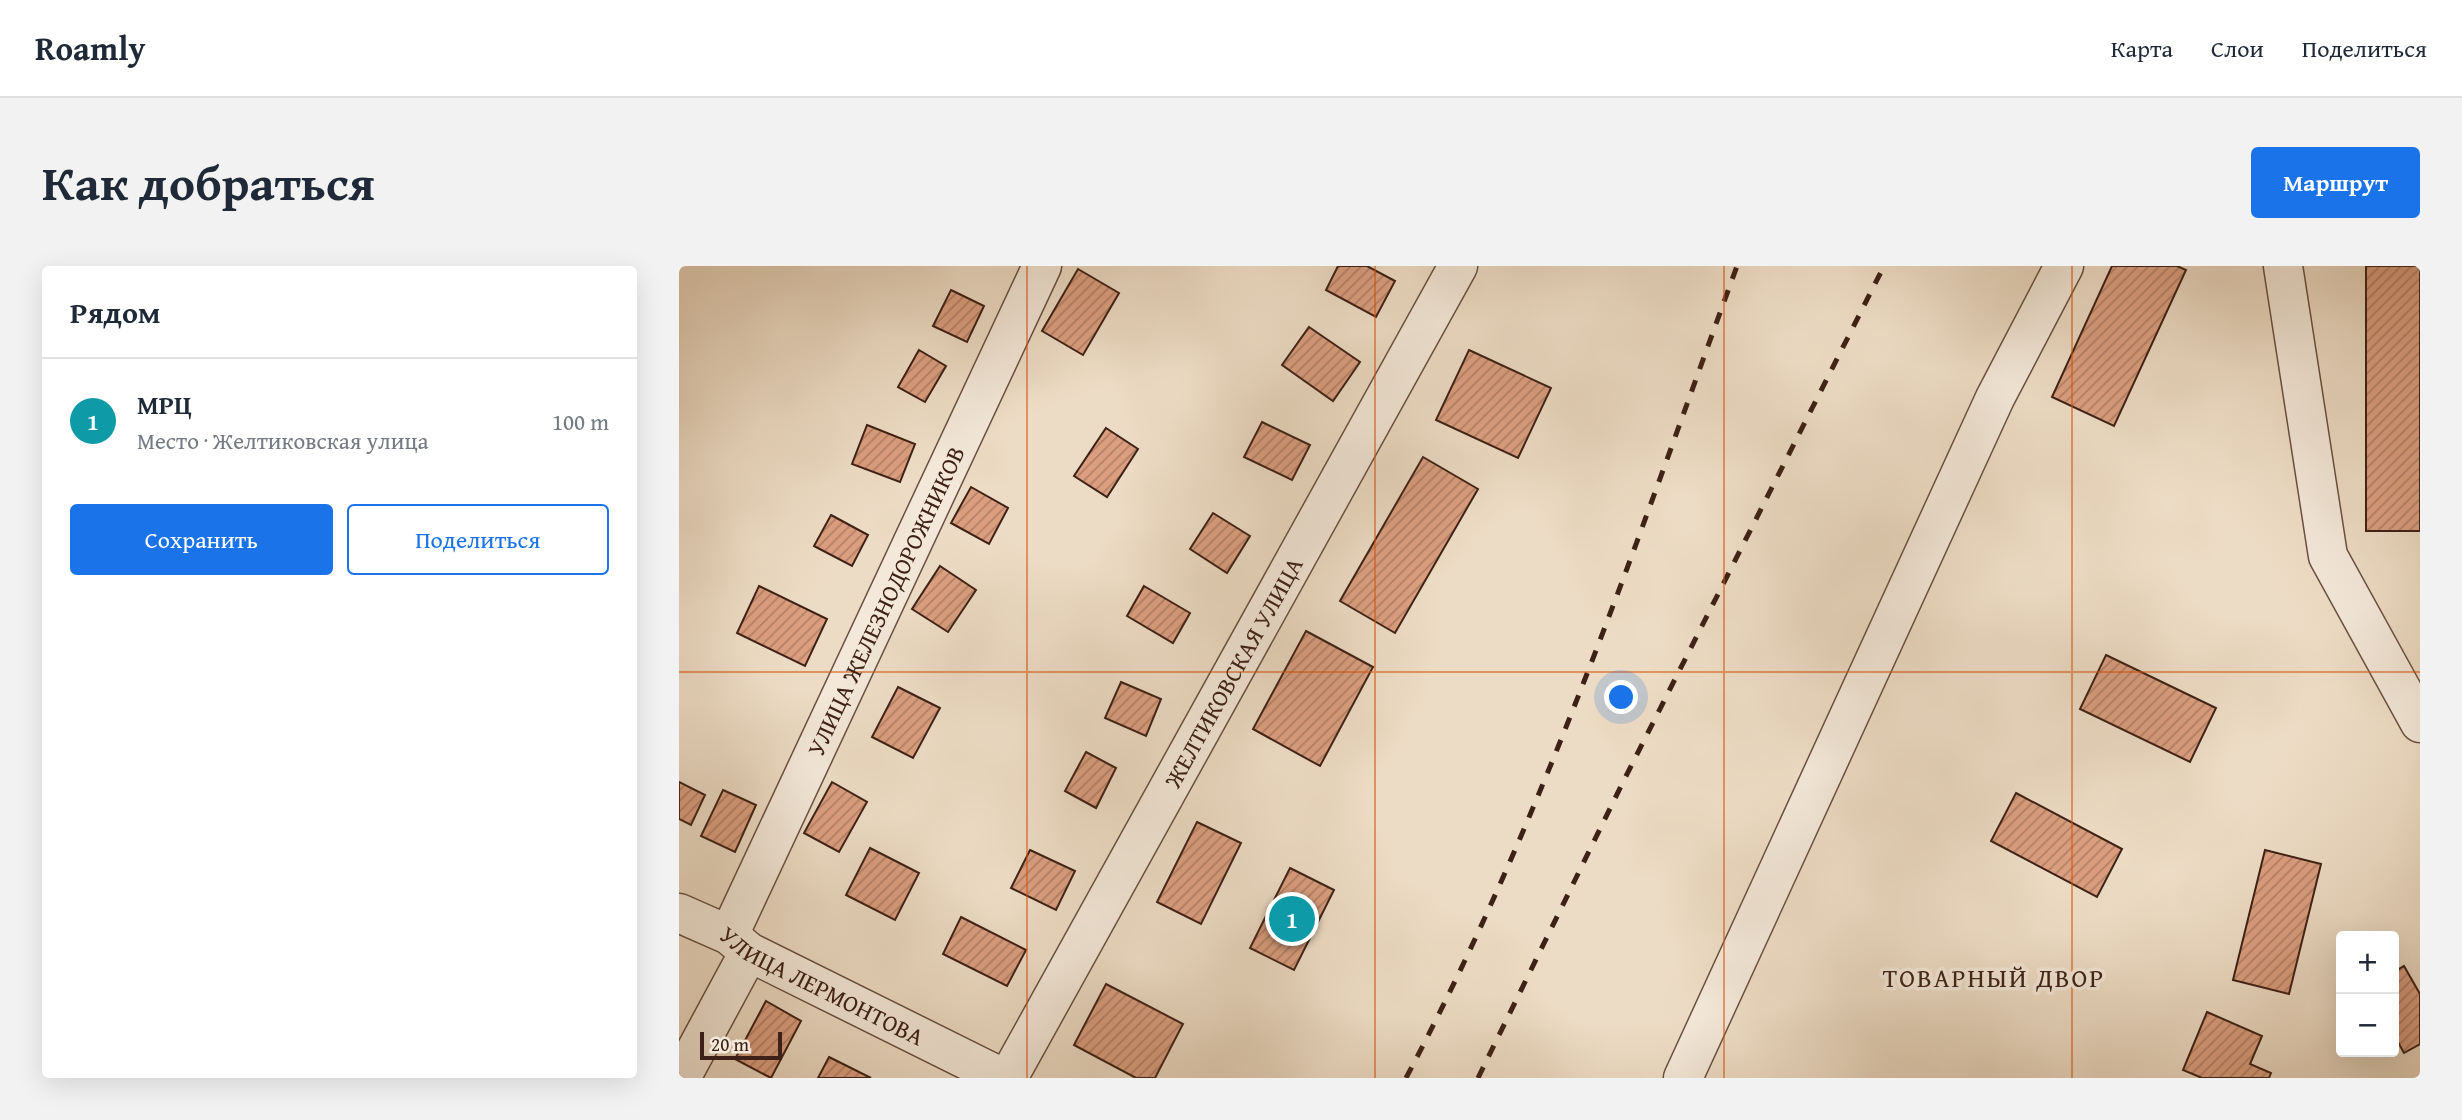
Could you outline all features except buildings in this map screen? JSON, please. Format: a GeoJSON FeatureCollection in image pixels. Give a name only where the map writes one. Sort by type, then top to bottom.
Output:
{"type":"FeatureCollection","features":[{"type":"Feature","properties":{"kind":"street","name":"УЛИЦА ЖЕЛЕЗНОДОРОЖНИКОВ"},"geometry":{"type":"LineString","coordinates":[[681,1078],[1042,266]]}},
{"type":"Feature","properties":{"kind":"street","name":"ЖЕЛТИКОВСКАЯ УЛИЦА"},"geometry":{"type":"LineString","coordinates":[[1008,1078],[1458,266]]}},
{"type":"Feature","properties":{"kind":"street"},"geometry":{"type":"LineString","coordinates":[[1683,1078],[1995,398],[2064,266]]}},
{"type":"Feature","properties":{"kind":"street"},"geometry":{"type":"LineString","coordinates":[[2283,266],[2328,556],[2419,715]]}},
{"type":"Feature","properties":{"kind":"street","name":"УЛИЦА ЛЕРМОНТОВА"},"geometry":{"type":"LineString","coordinates":[[679,913],[1003,1078]]}},
{"type":"Feature","properties":{"kind":"railway"},"geometry":{"type":"LineString","coordinates":[[1406,1078],[1455,980],[1545,780],[1624,575],[1737,266]]}},
{"type":"Feature","properties":{"kind":"railway"},"geometry":{"type":"LineString","coordinates":[[1478,1078],[1623,782],[1884,266]]}},
{"type":"Feature","properties":{"kind":"place","name":"МРЦ"},"geometry":{"type":"Point","coordinates":[1292,919]}},
{"type":"Feature","properties":{"kind":"district","name":"ТОВАРНЫЙ ДВОР"},"geometry":{"type":"Point","coordinates":[1994,977]}}]}
